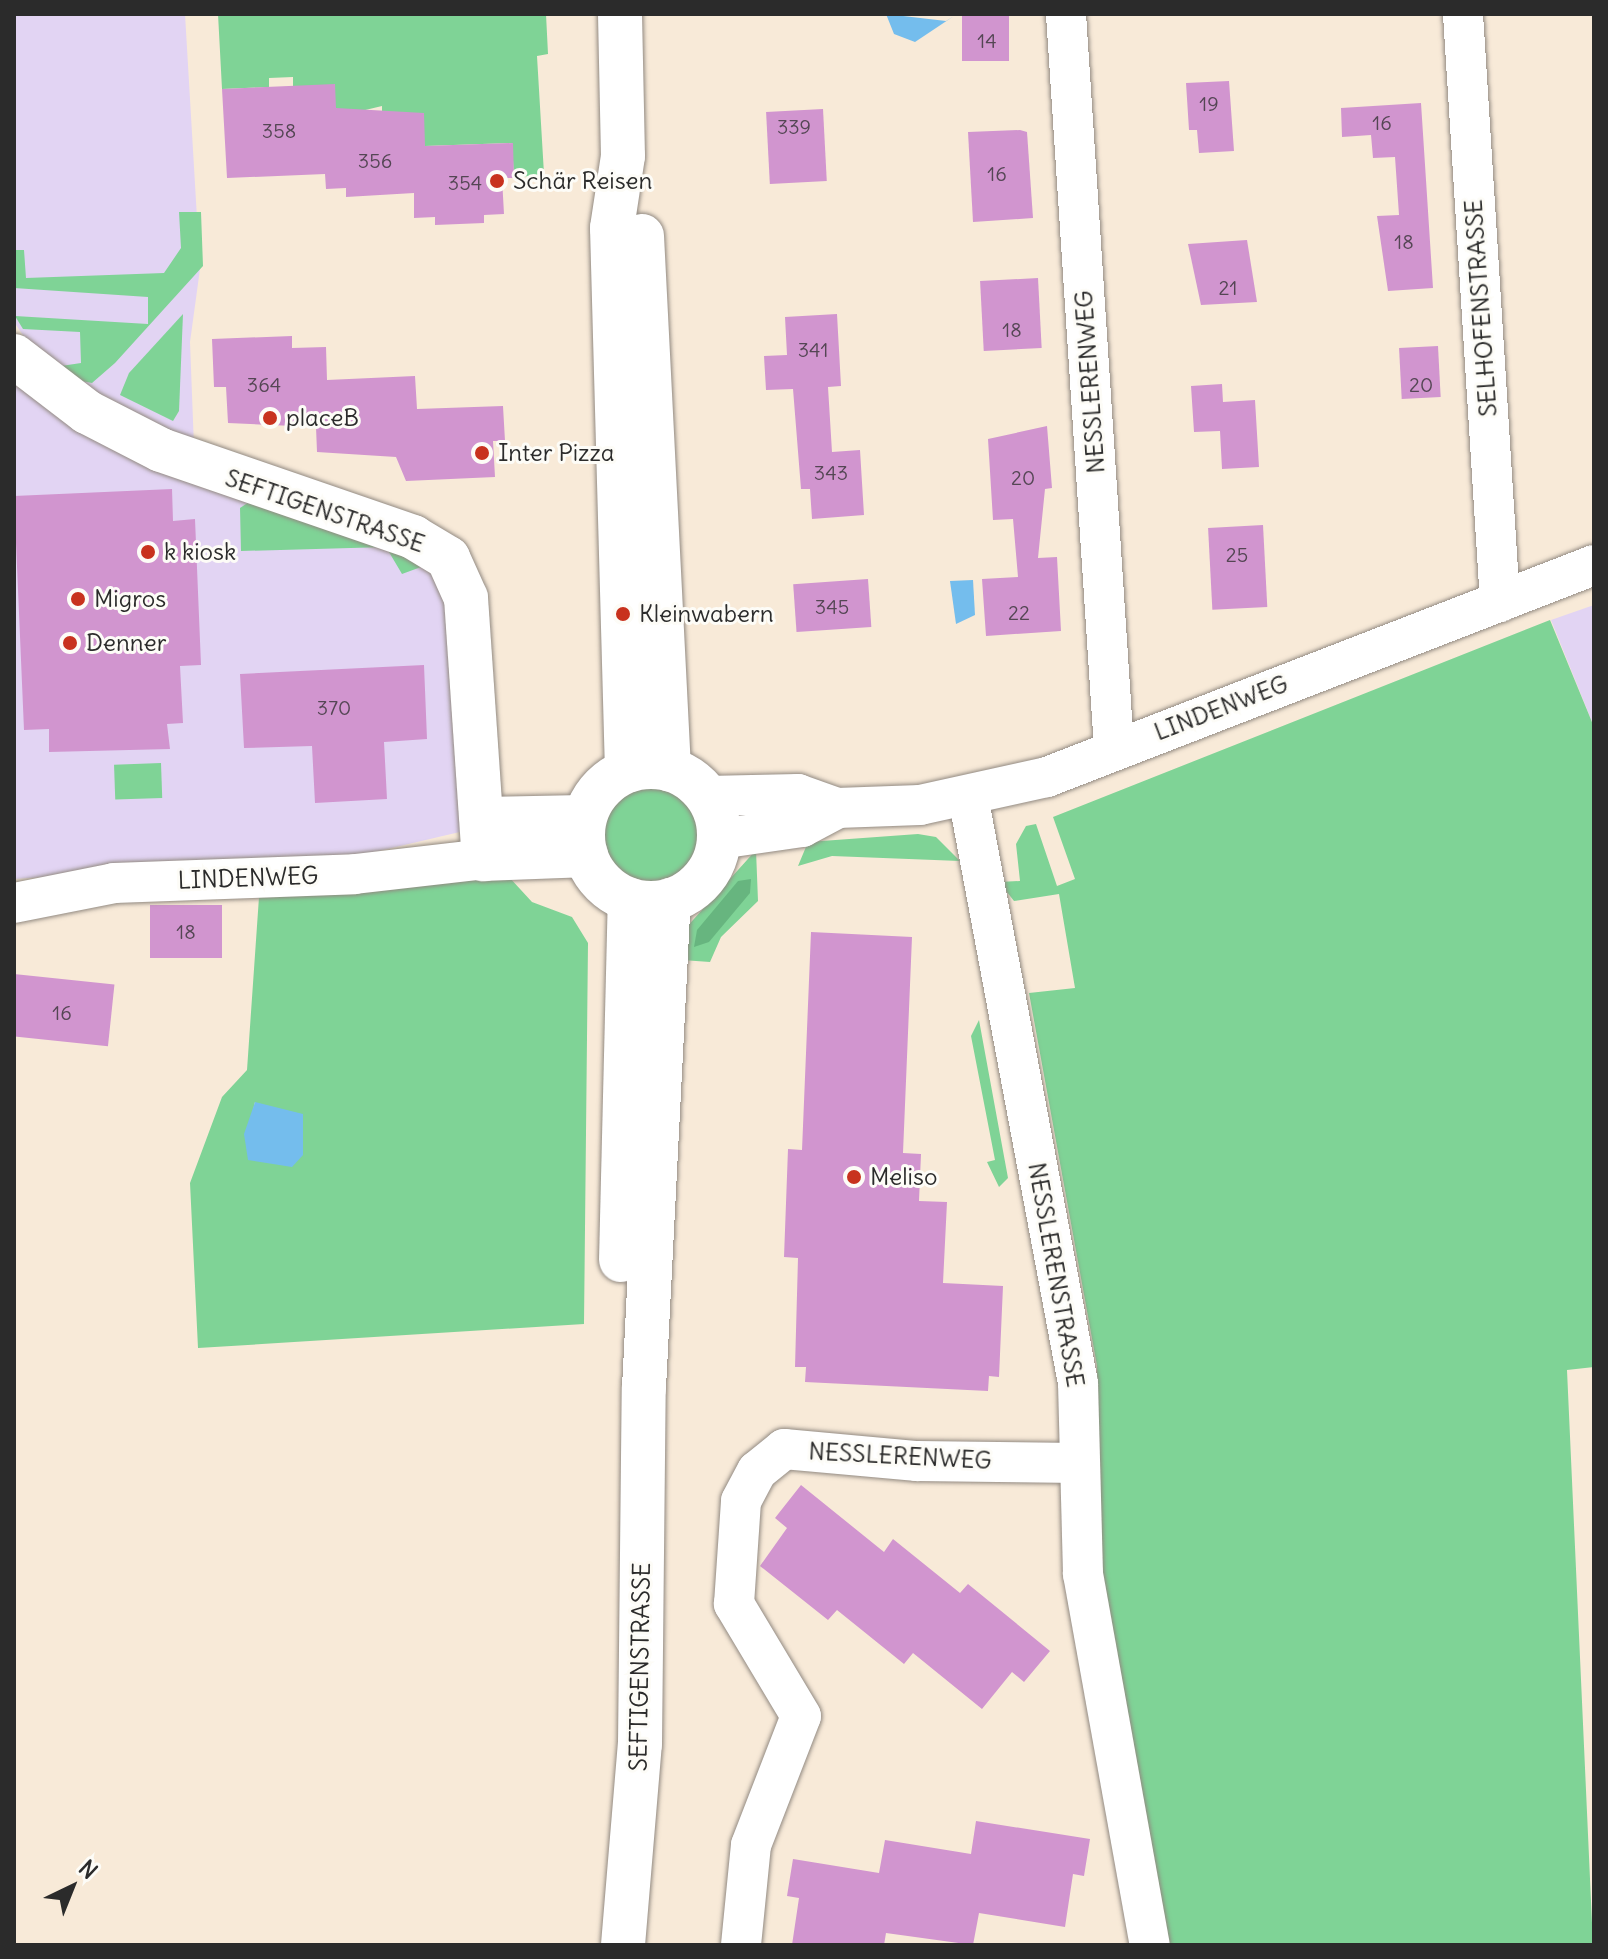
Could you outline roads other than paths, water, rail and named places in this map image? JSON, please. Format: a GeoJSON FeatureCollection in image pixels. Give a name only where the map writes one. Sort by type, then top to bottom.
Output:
{"type":"FeatureCollection","features":[{"type":"Feature","properties":{"kind":"main road"},"geometry":{"type":"LineString","coordinates":[[620,14],[623,156],[612,228],[648,770]]}},
{"type":"Feature","properties":{"kind":"main road","name":"SEFTIGENSTRASSE"},"geometry":{"type":"LineString","coordinates":[[14,356],[87,412],[161,450],[413,537],[448,558],[466,598],[483,839]]}},
{"type":"Feature","properties":{"kind":"main road"},"geometry":{"type":"LineString","coordinates":[[648,770],[707,796],[719,839],[705,878],[650,901],[610,890],[586,836],[594,797],[648,770]]}},
{"type":"Feature","properties":{"kind":"main road","name":"LINDENWEG"},"geometry":{"type":"LineString","coordinates":[[483,839],[586,836]]}},
{"type":"Feature","properties":{"kind":"main road","name":"SEFTIGENSTRASSE"},"geometry":{"type":"LineString","coordinates":[[623,1945],[640,1744],[650,901]]}},
{"type":"Feature","properties":{"kind":"street","name":"NESSLERENWEG"},"geometry":{"type":"LineString","coordinates":[[1066,14],[1114,749]]}},
{"type":"Feature","properties":{"kind":"street","name":"SELHOFENSTRASSE"},"geometry":{"type":"LineString","coordinates":[[1463,14],[1500,602]]}},
{"type":"Feature","properties":{"kind":"street","name":"LINDENWEG"},"geometry":{"type":"LineString","coordinates":[[719,839],[802,827],[837,808],[968,796],[1047,777],[1594,565]]}},
{"type":"Feature","properties":{"kind":"street","name":"LINDENWEG"},"geometry":{"type":"LineString","coordinates":[[707,796],[798,794],[837,808]]}},
{"type":"Feature","properties":{"kind":"street","name":"NESSLERENSTRASSE"},"geometry":{"type":"LineString","coordinates":[[968,796],[1078,1383],[1083,1574],[1150,1945]]}},
{"type":"Feature","properties":{"kind":"street","name":"LINDENWEG"},"geometry":{"type":"LineString","coordinates":[[14,903],[114,883],[355,874],[483,839]]}},
{"type":"Feature","properties":{"kind":"street","name":"NESSLERENWEG"},"geometry":{"type":"LineString","coordinates":[[741,1945],[751,1845],[801,1716],[734,1604],[741,1501],[757,1471],[784,1449],[917,1461],[1079,1463]]}},
{"type":"Feature","properties":{"kind":"water"},"geometry":{"type":"Polygon","coordinates":[[[886,14],[946,21],[954,16],[915,42],[894,34],[886,14]]]}},
{"type":"Feature","properties":{"kind":"water"},"geometry":{"type":"Polygon","coordinates":[[[973,580],[975,615],[956,624],[950,581],[973,580]]]}},
{"type":"Feature","properties":{"kind":"water"},"geometry":{"type":"Polygon","coordinates":[[[255,1102],[303,1114],[303,1155],[292,1167],[248,1160],[244,1134],[255,1102]]]}},
{"type":"Feature","properties":{"kind":"place","name":"Schär Reisen"},"geometry":{"type":"Point","coordinates":[497,181]}},
{"type":"Feature","properties":{"kind":"place","name":"placeB"},"geometry":{"type":"Point","coordinates":[270,418]}},
{"type":"Feature","properties":{"kind":"place","name":"Inter Pizza"},"geometry":{"type":"Point","coordinates":[482,453]}},
{"type":"Feature","properties":{"kind":"place","name":"k kiosk"},"geometry":{"type":"Point","coordinates":[148,552]}},
{"type":"Feature","properties":{"kind":"place","name":"Migros"},"geometry":{"type":"Point","coordinates":[78,599]}},
{"type":"Feature","properties":{"kind":"place","name":"Kleinwabern"},"geometry":{"type":"Point","coordinates":[623,614]}},
{"type":"Feature","properties":{"kind":"place","name":"Denner"},"geometry":{"type":"Point","coordinates":[70,643]}},
{"type":"Feature","properties":{"kind":"place","name":"Meliso"},"geometry":{"type":"Point","coordinates":[854,1177]}}]}
